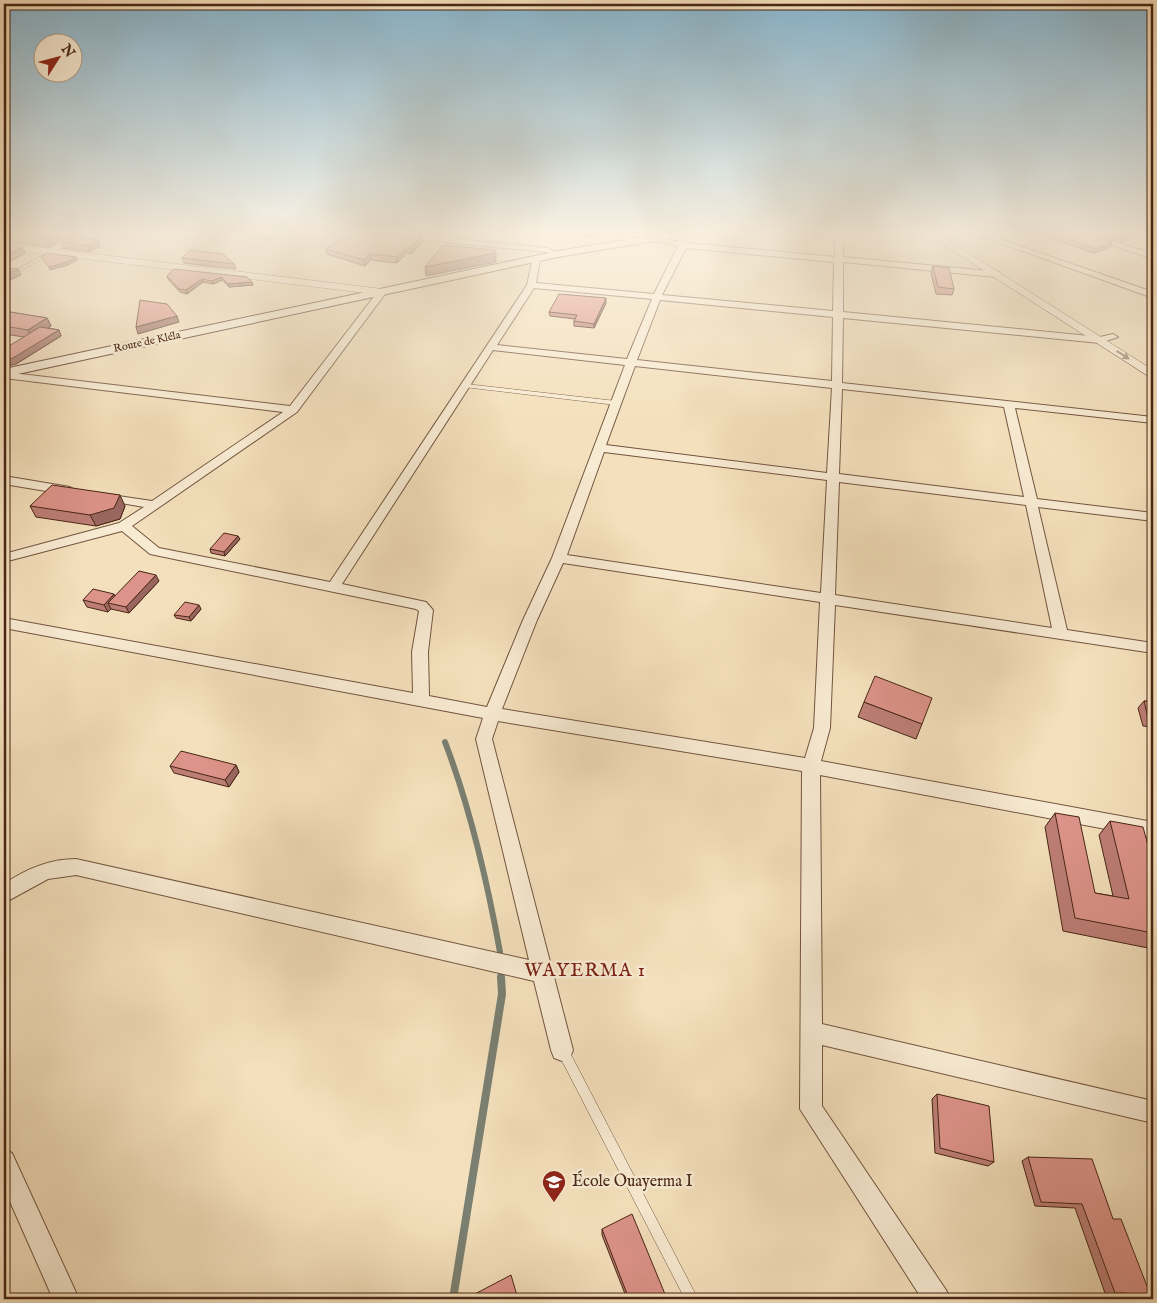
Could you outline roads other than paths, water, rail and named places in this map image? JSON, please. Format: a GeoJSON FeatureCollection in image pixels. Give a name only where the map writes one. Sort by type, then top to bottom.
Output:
{"type":"FeatureCollection","features":[{"type":"Feature","properties":{"kind":"main road","name":"Route de Kléla"},"geometry":{"type":"LineString","coordinates":[[4,374],[364,296]]}},
{"type":"Feature","properties":{"kind":"street"},"geometry":{"type":"LineString","coordinates":[[4,558],[124,526],[294,410],[379,296]]}},
{"type":"Feature","properties":{"kind":"street"},"geometry":{"type":"LineString","coordinates":[[333,588],[524,296]]}},
{"type":"Feature","properties":{"kind":"street"},"geometry":{"type":"LineString","coordinates":[[644,296],[1100,340],[1114,337]]}},
{"type":"Feature","properties":{"kind":"street"},"geometry":{"type":"LineString","coordinates":[[838,296],[838,385],[822,728],[811,766],[811,1109],[937,1299]]}},
{"type":"Feature","properties":{"kind":"street"},"geometry":{"type":"LineString","coordinates":[[1030,296],[1153,375]]}},
{"type":"Feature","properties":{"kind":"street"},"geometry":{"type":"LineString","coordinates":[[1048,296],[1153,363]]}},
{"type":"Feature","properties":{"kind":"street"},"geometry":{"type":"LineString","coordinates":[[562,1050],[484,739],[492,714],[530,620],[559,558],[630,362],[657,297]]}},
{"type":"Feature","properties":{"kind":"street"},"geometry":{"type":"LineString","coordinates":[[492,347],[1153,420]]}},
{"type":"Feature","properties":{"kind":"street"},"geometry":{"type":"LineString","coordinates":[[4,374],[294,410]]}},
{"type":"Feature","properties":{"kind":"street"},"geometry":{"type":"LineString","coordinates":[[1009,404],[1061,634]]}},
{"type":"Feature","properties":{"kind":"street"},"geometry":{"type":"LineString","coordinates":[[599,448],[1153,516]]}},
{"type":"Feature","properties":{"kind":"street"},"geometry":{"type":"LineString","coordinates":[[4,480],[155,505]]}},
{"type":"Feature","properties":{"kind":"street"},"geometry":{"type":"LineString","coordinates":[[124,526],[155,551],[421,605],[426,610],[420,652],[421,701]]}},
{"type":"Feature","properties":{"kind":"street"},"geometry":{"type":"LineString","coordinates":[[559,558],[828,597],[1153,648]]}},
{"type":"Feature","properties":{"kind":"street"},"geometry":{"type":"LineString","coordinates":[[4,623],[492,714],[811,766],[1153,830]]}},
{"type":"Feature","properties":{"kind":"street"},"geometry":{"type":"LineString","coordinates":[[4,894],[44,871],[61,866],[76,867],[542,973]]}},
{"type":"Feature","properties":{"kind":"street"},"geometry":{"type":"LineString","coordinates":[[811,1032],[1153,1112]]}},
{"type":"Feature","properties":{"kind":"street"},"geometry":{"type":"LineString","coordinates":[[4,1161],[66,1299]]}},
{"type":"Feature","properties":{"kind":"lane"},"geometry":{"type":"LineString","coordinates":[[466,386],[616,402]]}},
{"type":"Feature","properties":{"kind":"lane"},"geometry":{"type":"LineString","coordinates":[[562,1050],[692,1299]]}},
{"type":"Feature","properties":{"kind":"waterway"},"geometry":{"type":"LineString","coordinates":[[445,742],[463,793],[477,846],[490,898],[500,952]]}},
{"type":"Feature","properties":{"kind":"waterway"},"geometry":{"type":"LineString","coordinates":[[453,1299],[502,994],[501,977]]}},
{"type":"Feature","properties":{"kind":"place","name":"École Ouayerma I"},"geometry":{"type":"Point","coordinates":[554,1203]}},
{"type":"Feature","properties":{"kind":"district","name":"WAYERMA 1"},"geometry":{"type":"Point","coordinates":[585,971]}}]}
